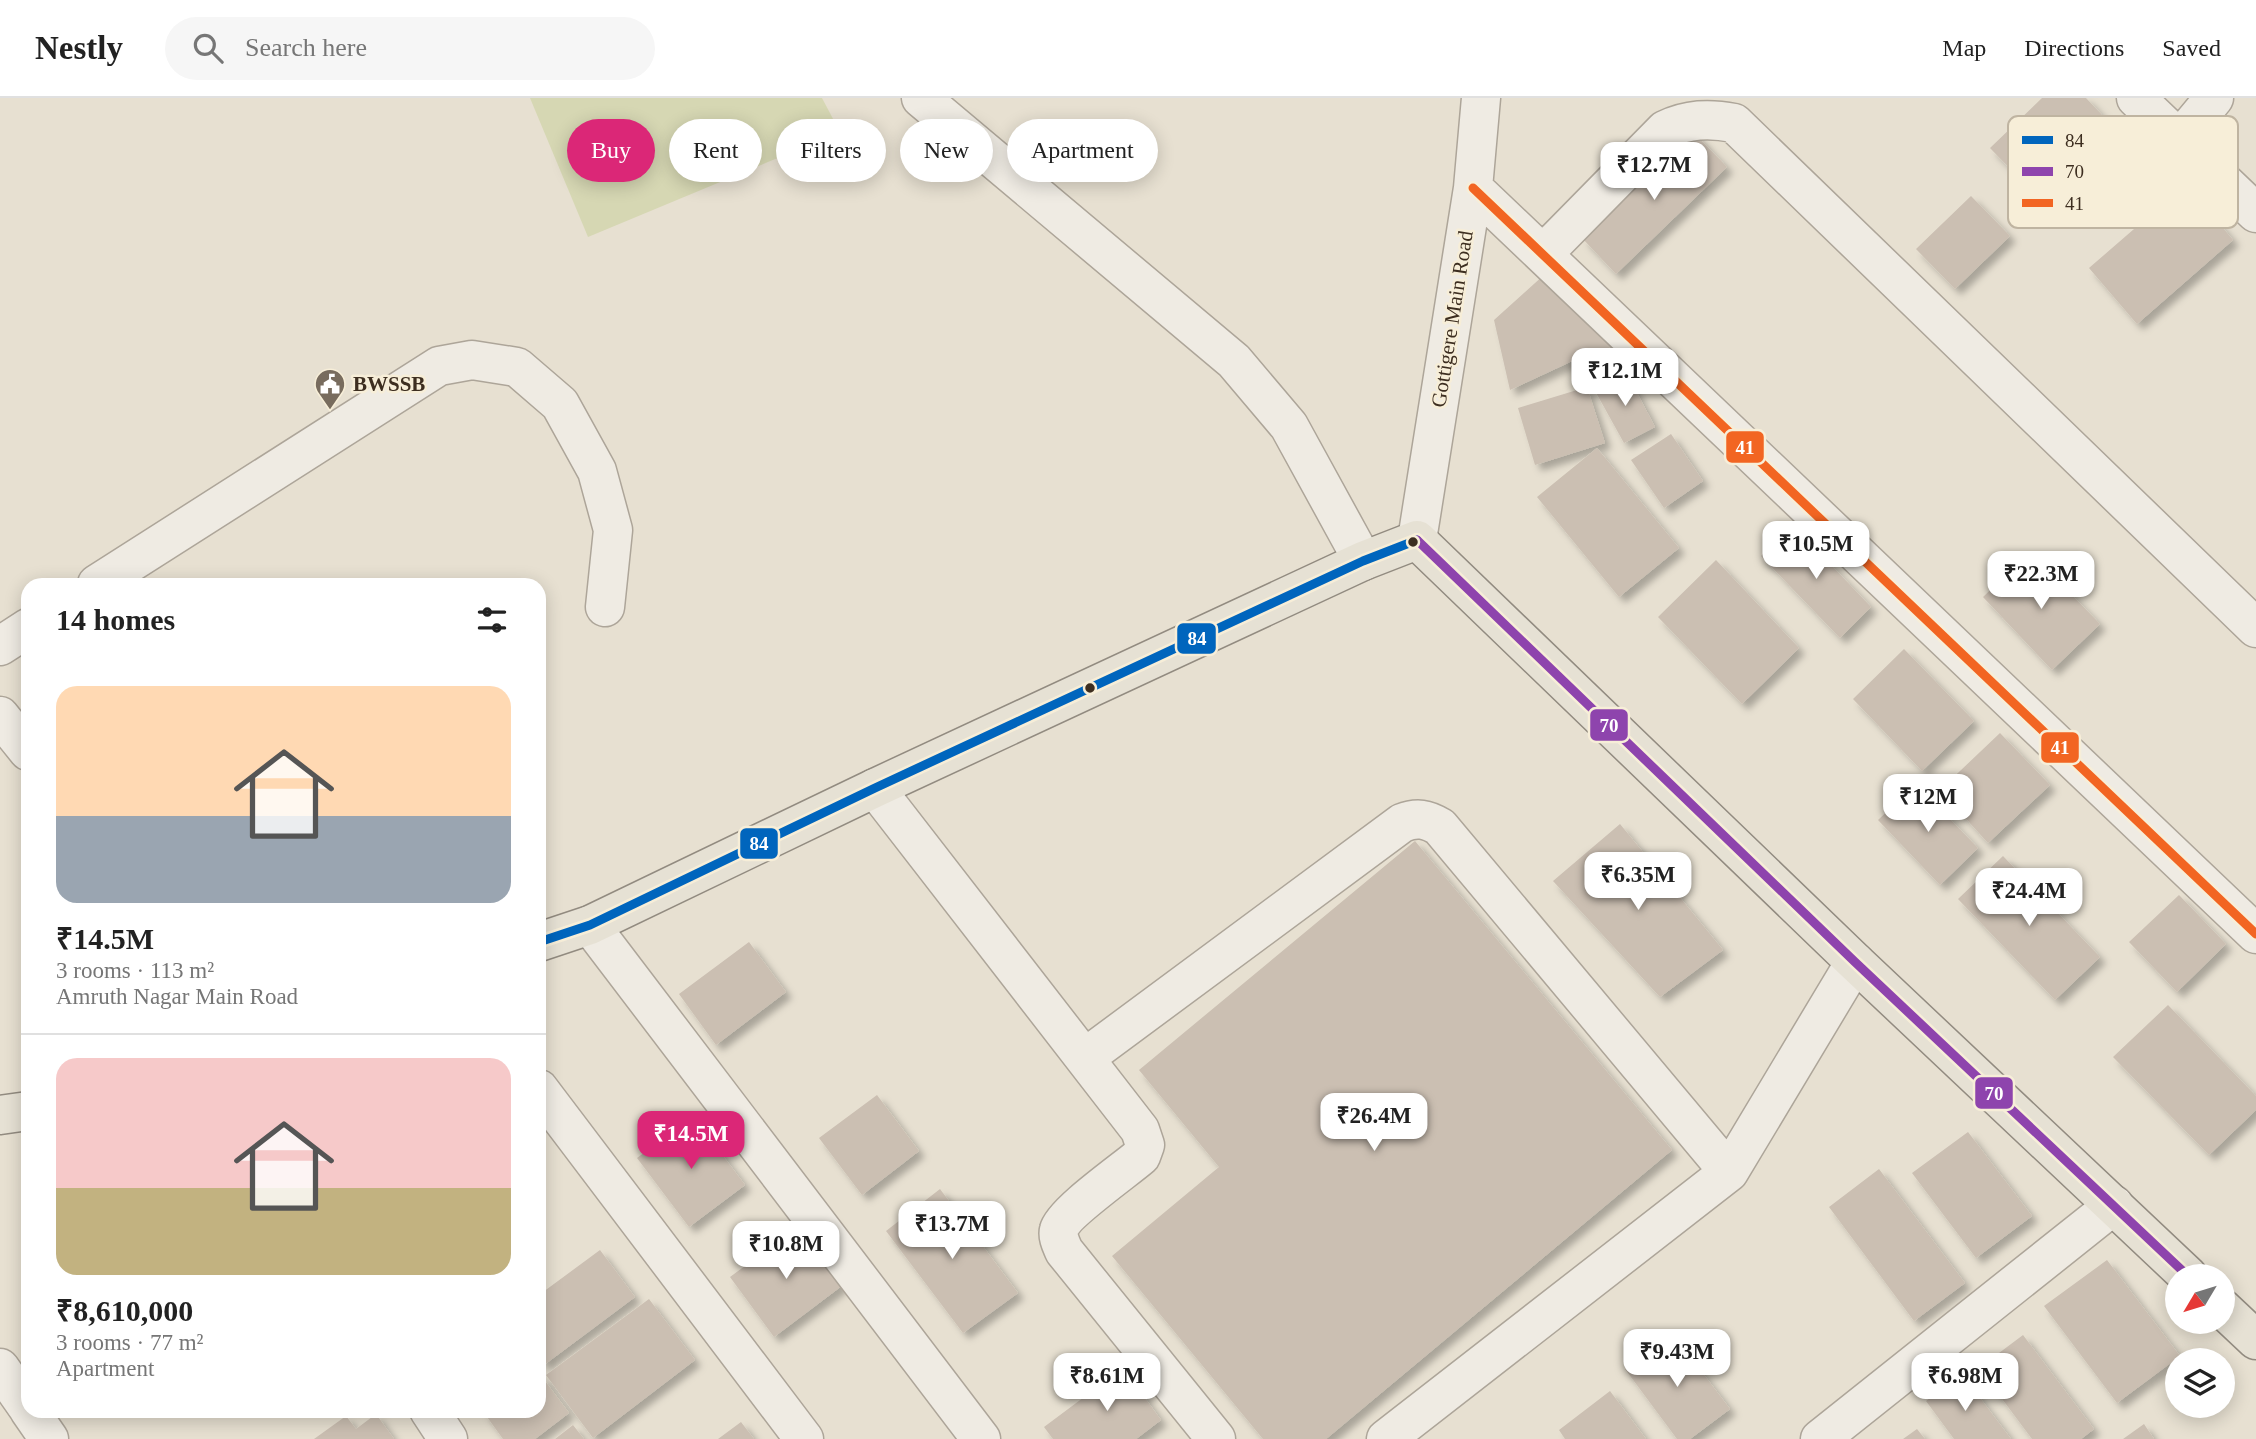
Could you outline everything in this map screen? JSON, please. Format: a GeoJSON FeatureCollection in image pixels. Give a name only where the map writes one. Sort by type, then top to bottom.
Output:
{"type":"FeatureCollection","features":[{"type":"Feature","properties":{"kind":"main road"},"geometry":{"type":"LineString","coordinates":[[546,940],[590,925],[875,788],[1363,561],[1417,540],[1855,962],[2175,1264]]}},
{"type":"Feature","properties":{"kind":"main road"},"geometry":{"type":"LineString","coordinates":[[0,1115],[21,1112]]}},
{"type":"Feature","properties":{"kind":"main road"},"geometry":{"type":"LineString","coordinates":[[2235,1320],[2256,1340]]}},
{"type":"Feature","properties":{"kind":"street"},"geometry":{"type":"LineString","coordinates":[[921,98],[1234,360],[1289,426],[1363,561]]}},
{"type":"Feature","properties":{"kind":"street","name":"Gottigere Main Road"},"geometry":{"type":"LineString","coordinates":[[1417,540],[1473,188],[1481,98]]}},
{"type":"Feature","properties":{"kind":"street"},"geometry":{"type":"LineString","coordinates":[[2136,98],[2155,116]]}},
{"type":"Feature","properties":{"kind":"street"},"geometry":{"type":"LineString","coordinates":[[2199,116],[2214,98]]}},
{"type":"Feature","properties":{"kind":"street"},"geometry":{"type":"LineString","coordinates":[[1543,254],[1665,130],[1684,121],[1715,119],[1734,123],[2256,628]]}},
{"type":"Feature","properties":{"kind":"street"},"geometry":{"type":"LineString","coordinates":[[1473,188],[2256,934]]}},
{"type":"Feature","properties":{"kind":"street"},"geometry":{"type":"LineString","coordinates":[[2238,195],[2256,213]]}},
{"type":"Feature","properties":{"kind":"street"},"geometry":{"type":"LineString","coordinates":[[106,578],[439,366],[472,360],[517,368],[560,404],[597,471],[613,530],[605,607]]}},
{"type":"Feature","properties":{"kind":"street"},"geometry":{"type":"LineString","coordinates":[[0,646],[21,632]]}},
{"type":"Feature","properties":{"kind":"street"},"geometry":{"type":"LineString","coordinates":[[0,716],[21,742]]}},
{"type":"Feature","properties":{"kind":"street"},"geometry":{"type":"LineString","coordinates":[[875,788],[1140,1130],[1145,1145],[1141,1156],[1068,1216],[1059,1230],[1059,1239],[1064,1251],[1216,1439]]}},
{"type":"Feature","properties":{"kind":"street"},"geometry":{"type":"LineString","coordinates":[[1086,1058],[1402,823],[1413,818],[1429,821],[1440,827],[1729,1172]]}},
{"type":"Feature","properties":{"kind":"street"},"geometry":{"type":"LineString","coordinates":[[590,925],[981,1439]]}},
{"type":"Feature","properties":{"kind":"street"},"geometry":{"type":"LineString","coordinates":[[1386,1439],[1729,1172],[1855,962]]}},
{"type":"Feature","properties":{"kind":"street"},"geometry":{"type":"LineString","coordinates":[[546,1098],[804,1439]]}},
{"type":"Feature","properties":{"kind":"street"},"geometry":{"type":"LineString","coordinates":[[1821,1439],[2114,1205]]}},
{"type":"Feature","properties":{"kind":"street"},"geometry":{"type":"LineString","coordinates":[[0,1368],[21,1398]]}},
{"type":"Feature","properties":{"kind":"street"},"geometry":{"type":"LineString","coordinates":[[35,1418],[49,1439]]}},
{"type":"Feature","properties":{"kind":"street"},"geometry":{"type":"LineString","coordinates":[[435,1418],[449,1439]]}},
{"type":"Feature","properties":{"kind":"green space"},"geometry":{"type":"Polygon","coordinates":[[[530,98],[822,98],[833,119],[776,119],[776,159],[762,164],[762,119],[669,119],[669,182],[720,182],[588,237],[530,98]]]}},
{"type":"Feature","properties":{"kind":"building"},"geometry":{"type":"Polygon","coordinates":[[[2042,98],[2086,98],[2103,116],[2023,116],[2042,98]]]}},
{"type":"Feature","properties":{"kind":"building"},"geometry":{"type":"Polygon","coordinates":[[[1692,131],[1727,167],[1616,274],[1582,238],[1692,131]]]}},
{"type":"Feature","properties":{"kind":"building"},"geometry":{"type":"Polygon","coordinates":[[[2008,131],[2008,166],[1990,148],[2008,131]]]}},
{"type":"Feature","properties":{"kind":"building"},"geometry":{"type":"Polygon","coordinates":[[[1971,196],[2010,236],[1955,289],[1916,249],[1971,196]]]}},
{"type":"Feature","properties":{"kind":"building"},"geometry":{"type":"Polygon","coordinates":[[[2135,228],[2223,228],[2233,240],[2137,324],[2089,268],[2135,228]]]}},
{"type":"Feature","properties":{"kind":"building"},"geometry":{"type":"Polygon","coordinates":[[[1545,274],[1611,346],[1594,362],[1583,356],[1510,390],[1494,320],[1545,274]]]}},
{"type":"Feature","properties":{"kind":"building"},"geometry":{"type":"Polygon","coordinates":[[[1626,372],[1655,427],[1624,443],[1594,389],[1626,372]]]}},
{"type":"Feature","properties":{"kind":"building"},"geometry":{"type":"Polygon","coordinates":[[[1587,387],[1605,443],[1535,465],[1518,408],[1587,387]]]}},
{"type":"Feature","properties":{"kind":"building"},"geometry":{"type":"Polygon","coordinates":[[[1671,434],[1703,481],[1664,508],[1631,460],[1671,434]]]}},
{"type":"Feature","properties":{"kind":"building"},"geometry":{"type":"Polygon","coordinates":[[[1597,448],[1679,548],[1619,597],[1537,497],[1597,448]]]}},
{"type":"Feature","properties":{"kind":"building"},"geometry":{"type":"Polygon","coordinates":[[[1793,525],[1871,607],[1840,638],[1761,556],[1793,525]]]}},
{"type":"Feature","properties":{"kind":"building"},"geometry":{"type":"Polygon","coordinates":[[[2030,552],[2100,624],[2052,670],[1983,597],[2030,552]]]}},
{"type":"Feature","properties":{"kind":"building"},"geometry":{"type":"Polygon","coordinates":[[[1716,560],[1799,648],[1742,704],[1658,617],[1716,560]]]}},
{"type":"Feature","properties":{"kind":"building"},"geometry":{"type":"Polygon","coordinates":[[[1904,649],[1974,721],[1922,771],[1853,699],[1904,649]]]}},
{"type":"Feature","properties":{"kind":"building"},"geometry":{"type":"Polygon","coordinates":[[[2000,733],[2050,785],[1988,843],[1940,790],[2000,733]]]}},
{"type":"Feature","properties":{"kind":"building"},"geometry":{"type":"Polygon","coordinates":[[[1916,784],[1978,848],[1940,885],[1878,820],[1916,784]]]}},
{"type":"Feature","properties":{"kind":"building"},"geometry":{"type":"Polygon","coordinates":[[[1620,824],[1723,950],[1660,997],[1553,881],[1620,824]]]}},
{"type":"Feature","properties":{"kind":"building"},"geometry":{"type":"Polygon","coordinates":[[[1415,841],[1672,1150],[1326,1439],[1263,1439],[1112,1256],[1219,1167],[1139,1070],[1415,841]]]}},
{"type":"Feature","properties":{"kind":"building"},"geometry":{"type":"Polygon","coordinates":[[[2003,856],[2100,957],[2055,1000],[1958,899],[2003,856]]]}},
{"type":"Feature","properties":{"kind":"building"},"geometry":{"type":"Polygon","coordinates":[[[2179,895],[2226,944],[2177,992],[2129,942],[2179,895]]]}},
{"type":"Feature","properties":{"kind":"building"},"geometry":{"type":"Polygon","coordinates":[[[749,942],[786,992],[716,1045],[679,994],[749,942]]]}},
{"type":"Feature","properties":{"kind":"building"},"geometry":{"type":"Polygon","coordinates":[[[2168,1005],[2256,1096],[2256,1110],[2209,1155],[2113,1057],[2168,1005]]]}},
{"type":"Feature","properties":{"kind":"building"},"geometry":{"type":"Polygon","coordinates":[[[877,1095],[919,1151],[862,1195],[819,1138],[877,1095]]]}},
{"type":"Feature","properties":{"kind":"building"},"geometry":{"type":"Polygon","coordinates":[[[693,1116],[745,1185],[689,1227],[637,1158],[693,1116]]]}},
{"type":"Feature","properties":{"kind":"building"},"geometry":{"type":"Polygon","coordinates":[[[1968,1132],[2032,1216],[1976,1258],[1912,1173],[1968,1132]]]}},
{"type":"Feature","properties":{"kind":"building"},"geometry":{"type":"Polygon","coordinates":[[[1879,1169],[1965,1283],[1914,1321],[1829,1207],[1879,1169]]]}},
{"type":"Feature","properties":{"kind":"building"},"geometry":{"type":"Polygon","coordinates":[[[940,1189],[1018,1293],[963,1333],[886,1231],[940,1189]]]}},
{"type":"Feature","properties":{"kind":"building"},"geometry":{"type":"Polygon","coordinates":[[[799,1226],[843,1285],[774,1337],[730,1277],[799,1226]]]}},
{"type":"Feature","properties":{"kind":"building"},"geometry":{"type":"Polygon","coordinates":[[[600,1250],[635,1297],[546,1364],[546,1290],[600,1250]]]}},
{"type":"Feature","properties":{"kind":"building"},"geometry":{"type":"Polygon","coordinates":[[[2107,1260],[2174,1348],[2165,1348],[2165,1367],[2117,1403],[2044,1306],[2107,1260]]]}},
{"type":"Feature","properties":{"kind":"building"},"geometry":{"type":"Polygon","coordinates":[[[649,1299],[695,1360],[593,1438],[546,1375],[649,1299]]]}},
{"type":"Feature","properties":{"kind":"building"},"geometry":{"type":"Polygon","coordinates":[[[1673,1334],[1730,1409],[1690,1439],[1677,1439],[1625,1369],[1673,1334]]]}},
{"type":"Feature","properties":{"kind":"building"},"geometry":{"type":"Polygon","coordinates":[[[2023,1335],[2094,1429],[2081,1439],[2032,1439],[1979,1368],[2023,1335]]]}},
{"type":"Feature","properties":{"kind":"building"},"geometry":{"type":"Polygon","coordinates":[[[1123,1368],[1161,1420],[1136,1439],[1053,1439],[1044,1427],[1123,1368]]]}},
{"type":"Feature","properties":{"kind":"building"},"geometry":{"type":"Polygon","coordinates":[[[1962,1374],[2011,1439],[1954,1439],[1926,1401],[1962,1374]]]}},
{"type":"Feature","properties":{"kind":"building"},"geometry":{"type":"Polygon","coordinates":[[[546,1382],[569,1413],[535,1439],[503,1439],[488,1418],[546,1418],[546,1382]]]}},
{"type":"Feature","properties":{"kind":"building"},"geometry":{"type":"Polygon","coordinates":[[[1610,1391],[1646,1439],[1565,1439],[1559,1430],[1610,1391]]]}},
{"type":"Feature","properties":{"kind":"building"},"geometry":{"type":"Polygon","coordinates":[[[343,1418],[348,1418],[356,1429],[371,1418],[379,1418],[394,1439],[314,1439],[343,1418]]]}},
{"type":"Feature","properties":{"kind":"building"},"geometry":{"type":"Polygon","coordinates":[[[741,1422],[754,1439],[718,1439],[741,1422]]]}},
{"type":"Feature","properties":{"kind":"building"},"geometry":{"type":"Polygon","coordinates":[[[2144,1424],[2154,1439],[2123,1439],[2144,1424]]]}},
{"type":"Feature","properties":{"kind":"building"},"geometry":{"type":"Polygon","coordinates":[[[573,1425],[584,1439],[555,1439],[573,1425]]]}},
{"type":"Feature","properties":{"kind":"building"},"geometry":{"type":"Polygon","coordinates":[[[1917,1429],[1925,1439],[1903,1439],[1917,1429]]]}},
{"type":"Feature","properties":{"kind":"transit line","name":"41"},"geometry":{"type":"LineString","coordinates":[[1473,188],[2256,934]]}},
{"type":"Feature","properties":{"kind":"transit line","name":"84"},"geometry":{"type":"LineString","coordinates":[[546,940],[590,925],[875,788],[1363,561],[1417,540]]}},
{"type":"Feature","properties":{"kind":"transit line","name":"70"},"geometry":{"type":"LineString","coordinates":[[1417,540],[1855,962],[2175,1264]]}},
{"type":"Feature","properties":{"kind":"place","name":"BWSSB"},"geometry":{"type":"Point","coordinates":[330,411]}}]}
